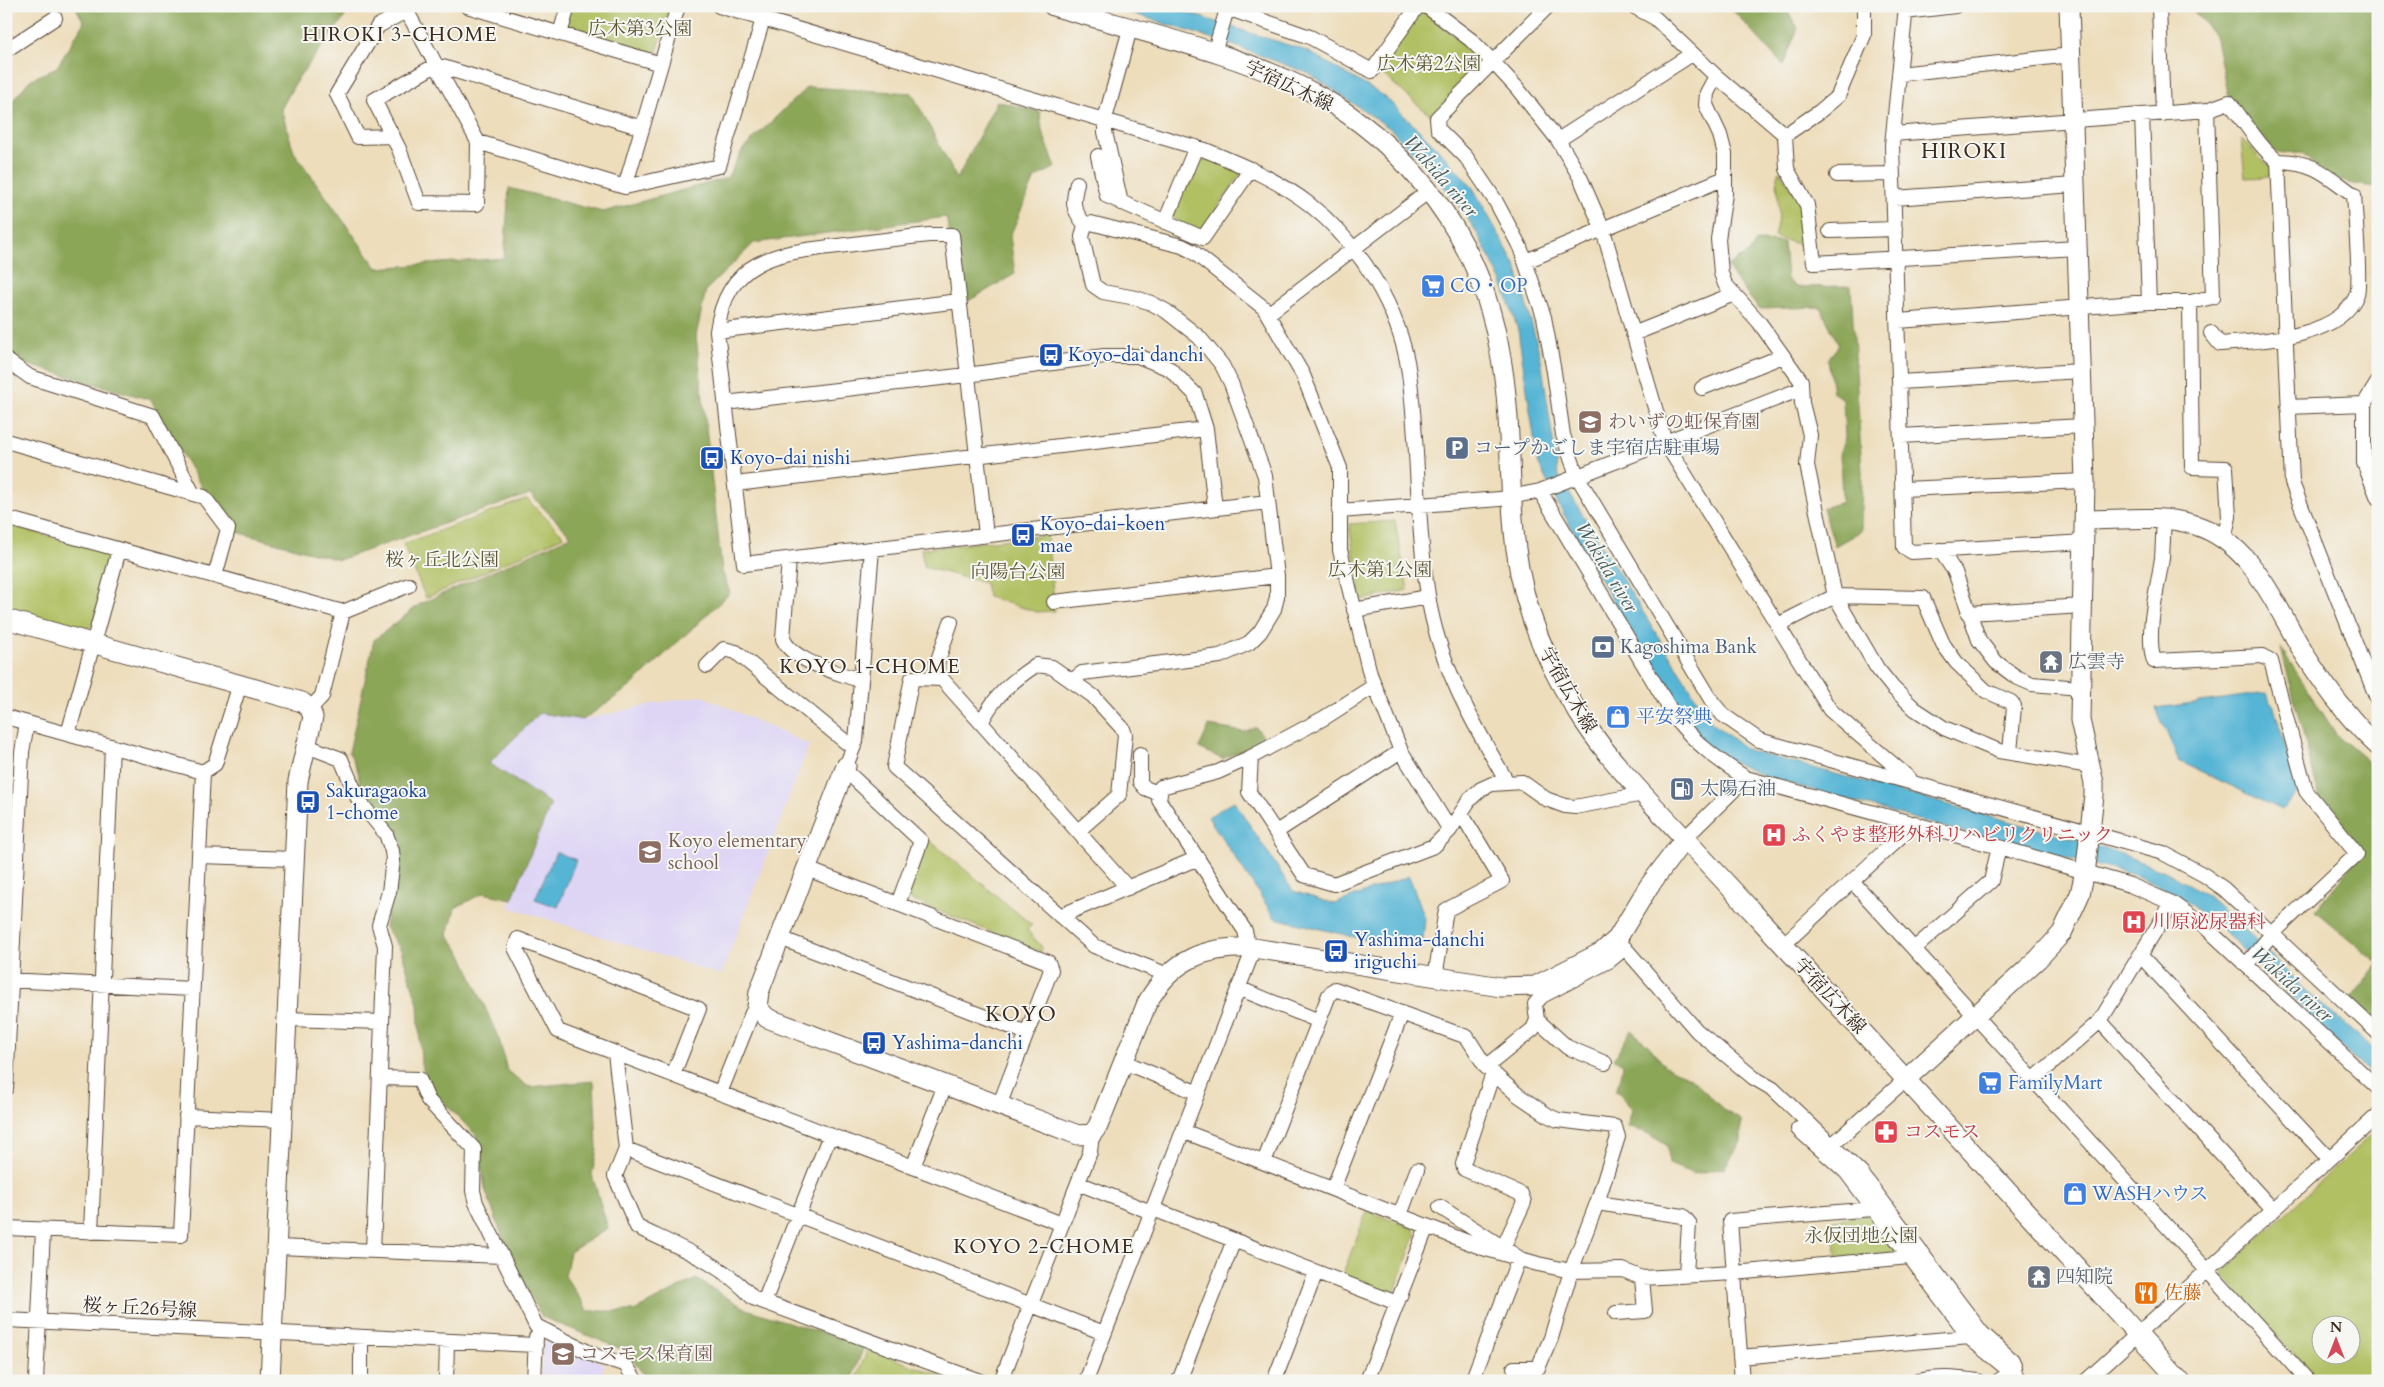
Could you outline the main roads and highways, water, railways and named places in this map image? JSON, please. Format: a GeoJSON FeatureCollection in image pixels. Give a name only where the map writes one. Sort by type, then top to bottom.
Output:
{"type":"FeatureCollection","features":[{"type":"Feature","properties":{"kind":"water","name":"Wakida river"},"geometry":{"type":"Polygon","coordinates":[[[1109,6],[1166,6],[1307,51],[1384,96],[1435,146],[1473,188],[1516,266],[1541,359],[1558,475],[1711,722],[1747,750],[2100,846],[2165,871],[2205,894],[2242,926],[2300,985],[2378,1053],[2378,1079],[2351,1057],[2240,946],[2193,906],[2168,890],[2135,875],[1947,828],[1766,777],[1715,754],[1691,731],[1612,600],[1557,502],[1538,463],[1518,330],[1502,282],[1476,231],[1450,193],[1391,129],[1310,74],[1230,44],[1109,6]]]}},
{"type":"Feature","properties":{"kind":"water"},"geometry":{"type":"Polygon","coordinates":[[[2267,693],[2270,702],[2274,706],[2298,792],[2282,810],[2179,761],[2156,708],[2267,693]]]}},
{"type":"Feature","properties":{"kind":"water"},"geometry":{"type":"Polygon","coordinates":[[[1234,801],[1293,891],[1334,904],[1409,876],[1425,918],[1422,950],[1407,940],[1379,943],[1275,918],[1208,817],[1234,801]]]}},
{"type":"Feature","properties":{"kind":"water"},"geometry":{"type":"Polygon","coordinates":[[[556,852],[576,860],[558,907],[535,899],[556,852]]]}},
{"type":"Feature","properties":{"kind":"place","name":"CO・OP"},"geometry":{"type":"Point","coordinates":[1433,286]}},
{"type":"Feature","properties":{"kind":"place","name":"Koyo-dai danchi"},"geometry":{"type":"Point","coordinates":[1051,355]}},
{"type":"Feature","properties":{"kind":"place","name":"わいずの虹保育園"},"geometry":{"type":"Point","coordinates":[1590,422]}},
{"type":"Feature","properties":{"kind":"place","name":"コープかごしま宇宿店駐車場"},"geometry":{"type":"Point","coordinates":[1457,448]}},
{"type":"Feature","properties":{"kind":"place","name":"Koyo-dai nishi"},"geometry":{"type":"Point","coordinates":[712,458]}},
{"type":"Feature","properties":{"kind":"place","name":"Koyo-dai-koen mae"},"geometry":{"type":"Point","coordinates":[1023,535]}},
{"type":"Feature","properties":{"kind":"place","name":"Kagoshima Bank"},"geometry":{"type":"Point","coordinates":[1603,647]}},
{"type":"Feature","properties":{"kind":"place","name":"広雲寺"},"geometry":{"type":"Point","coordinates":[2051,662]}},
{"type":"Feature","properties":{"kind":"place","name":"平安祭典"},"geometry":{"type":"Point","coordinates":[1618,717]}},
{"type":"Feature","properties":{"kind":"place","name":"太陽石油"},"geometry":{"type":"Point","coordinates":[1682,789]}},
{"type":"Feature","properties":{"kind":"place","name":"Sakuragaoka 1-chome"},"geometry":{"type":"Point","coordinates":[308,802]}},
{"type":"Feature","properties":{"kind":"place","name":"ふくやま整形外科リハビリクリニック"},"geometry":{"type":"Point","coordinates":[1774,835]}},
{"type":"Feature","properties":{"kind":"place","name":"Koyo elementary school"},"geometry":{"type":"Point","coordinates":[650,852]}},
{"type":"Feature","properties":{"kind":"place","name":"川原泌尿器科"},"geometry":{"type":"Point","coordinates":[2134,922]}},
{"type":"Feature","properties":{"kind":"place","name":"Yashima-danchi iriguchi"},"geometry":{"type":"Point","coordinates":[1336,951]}},
{"type":"Feature","properties":{"kind":"place","name":"Yashima-danchi"},"geometry":{"type":"Point","coordinates":[874,1043]}},
{"type":"Feature","properties":{"kind":"place","name":"FamilyMart"},"geometry":{"type":"Point","coordinates":[1990,1083]}},
{"type":"Feature","properties":{"kind":"place","name":"コスモス"},"geometry":{"type":"Point","coordinates":[1886,1132]}},
{"type":"Feature","properties":{"kind":"place","name":"WASHハウス"},"geometry":{"type":"Point","coordinates":[2075,1194]}},
{"type":"Feature","properties":{"kind":"place","name":"四知院"},"geometry":{"type":"Point","coordinates":[2039,1277]}},
{"type":"Feature","properties":{"kind":"place","name":"佐藤"},"geometry":{"type":"Point","coordinates":[2146,1293]}},
{"type":"Feature","properties":{"kind":"place","name":"コスモス保育園"},"geometry":{"type":"Point","coordinates":[563,1354]}},
{"type":"Feature","properties":{"kind":"district","name":"HIROKI 3-CHOME"},"geometry":{"type":"Point","coordinates":[400,34]}},
{"type":"Feature","properties":{"kind":"district","name":"HIROKI"},"geometry":{"type":"Point","coordinates":[1964,151]}},
{"type":"Feature","properties":{"kind":"district","name":"KOYO 1-CHOME"},"geometry":{"type":"Point","coordinates":[870,666]}},
{"type":"Feature","properties":{"kind":"district","name":"KOYO"},"geometry":{"type":"Point","coordinates":[1021,1014]}},
{"type":"Feature","properties":{"kind":"district","name":"KOYO 2-CHOME"},"geometry":{"type":"Point","coordinates":[1044,1246]}},
{"type":"Feature","properties":{"kind":"park label","name":"広木第3公園"},"geometry":{"type":"Point","coordinates":[640,29]}},
{"type":"Feature","properties":{"kind":"park label","name":"広木第2公園"},"geometry":{"type":"Point","coordinates":[1429,64]}},
{"type":"Feature","properties":{"kind":"park label","name":"桜ヶ丘北公園"},"geometry":{"type":"Point","coordinates":[442,560]}},
{"type":"Feature","properties":{"kind":"park label","name":"広木第1公園"},"geometry":{"type":"Point","coordinates":[1380,570]}},
{"type":"Feature","properties":{"kind":"park label","name":"向陽台公園"},"geometry":{"type":"Point","coordinates":[1018,572]}},
{"type":"Feature","properties":{"kind":"park label","name":"永仮団地公園"},"geometry":{"type":"Point","coordinates":[1861,1236]}}]}
